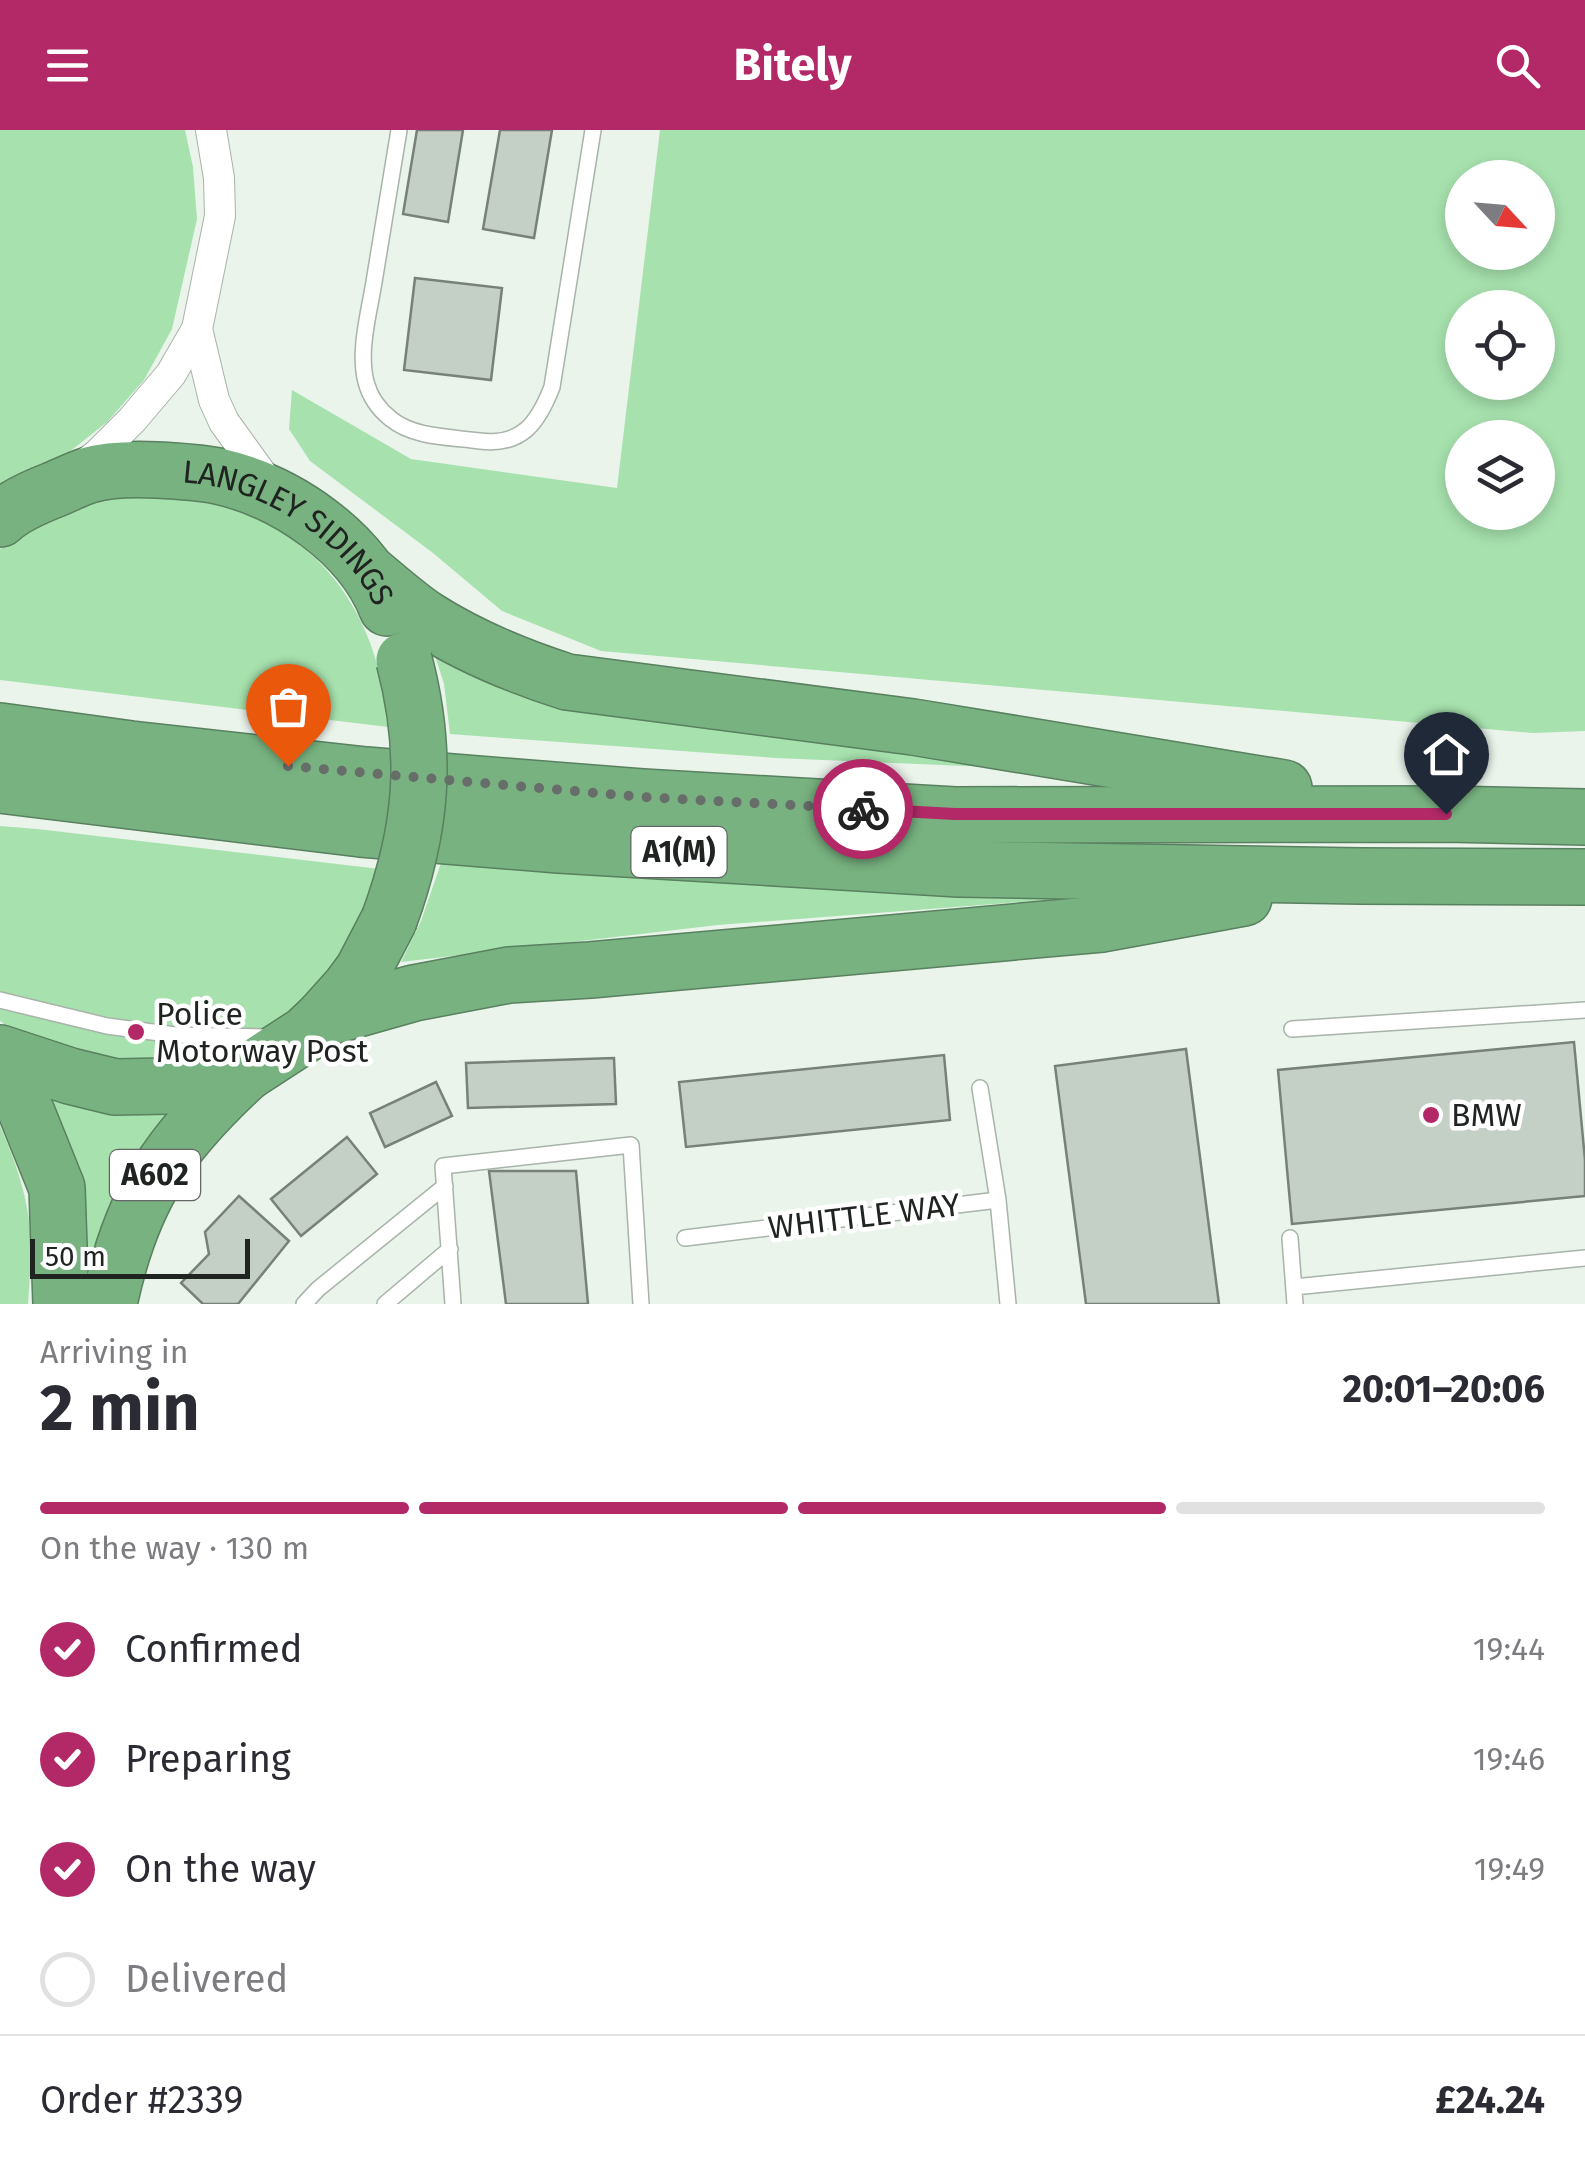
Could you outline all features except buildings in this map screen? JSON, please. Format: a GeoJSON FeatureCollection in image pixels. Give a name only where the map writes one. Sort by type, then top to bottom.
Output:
{"type":"FeatureCollection","features":[{"type":"Feature","properties":{"kind":"highway","name":"LANGLEY SIDINGS"},"geometry":{"type":"LineString","coordinates":[[0,1054],[115,1087],[168,1086],[246,1072],[314,1026],[363,970],[389,920],[412,848],[420,771],[414,700],[404,660],[392,621],[370,574],[330,534],[282,500],[220,476],[133,470],[90,474],[13,510]]}},
{"type":"Feature","properties":{"kind":"highway","name":"A1(M)"},"geometry":{"type":"LineString","coordinates":[[370,574],[423,616],[472,645],[567,682],[913,728],[1446,814]]}},
{"type":"Feature","properties":{"kind":"highway","name":"A1(M)"},"geometry":{"type":"LineString","coordinates":[[0,731],[366,774],[662,798],[955,814],[1585,817]]}},
{"type":"Feature","properties":{"kind":"highway","name":"A1(M)"},"geometry":{"type":"LineString","coordinates":[[0,785],[361,829],[958,869],[1585,877]]}},
{"type":"Feature","properties":{"kind":"highway","name":"A1(M)"},"geometry":{"type":"LineString","coordinates":[[314,1026],[425,991],[509,975],[1102,924],[1360,876]]}},
{"type":"Feature","properties":{"kind":"highway"},"geometry":{"type":"LineString","coordinates":[[0,1054],[57,1188],[61,1304]]}},
{"type":"Feature","properties":{"kind":"highway","name":"A602"},"geometry":{"type":"LineString","coordinates":[[109,1304],[122,1250],[155,1174],[180,1139],[246,1072]]}},
{"type":"Feature","properties":{"kind":"street"},"geometry":{"type":"LineString","coordinates":[[13,510],[97,455],[171,374],[197,329],[220,216],[211,130]]}},
{"type":"Feature","properties":{"kind":"street"},"geometry":{"type":"LineString","coordinates":[[197,329],[214,400],[224,422],[282,500]]}},
{"type":"Feature","properties":{"kind":"lane"},"geometry":{"type":"LineString","coordinates":[[399,130],[366,327],[366,382],[374,402],[394,422],[426,434],[494,443],[526,431],[544,408],[552,387],[593,130]]}},
{"type":"Feature","properties":{"kind":"lane"},"geometry":{"type":"LineString","coordinates":[[0,1000],[107,1026],[175,1035],[279,1037],[314,1026]]}},
{"type":"Feature","properties":{"kind":"lane"},"geometry":{"type":"LineString","coordinates":[[1292,1028],[1585,1010]]}},
{"type":"Feature","properties":{"kind":"lane"},"geometry":{"type":"LineString","coordinates":[[980,1088],[998,1200]]}},
{"type":"Feature","properties":{"kind":"lane"},"geometry":{"type":"LineString","coordinates":[[454,1304],[443,1166],[631,1144],[641,1304]]}},
{"type":"Feature","properties":{"kind":"lane"},"geometry":{"type":"LineString","coordinates":[[304,1304],[445,1186]]}},
{"type":"Feature","properties":{"kind":"lane","name":"WHITTLE WAY"},"geometry":{"type":"LineString","coordinates":[[685,1238],[998,1200],[1008,1304]]}},
{"type":"Feature","properties":{"kind":"lane"},"geometry":{"type":"LineString","coordinates":[[1290,1238],[1294,1296],[1585,1258]]}},
{"type":"Feature","properties":{"kind":"lane"},"geometry":{"type":"LineString","coordinates":[[385,1304],[450,1249]]}},
{"type":"Feature","properties":{"kind":"green space"},"geometry":{"type":"Polygon","coordinates":[[[0,130],[185,130],[197,219],[172,329],[144,380],[107,422],[49,468],[0,492],[0,130]]]}},
{"type":"Feature","properties":{"kind":"green space"},"geometry":{"type":"Polygon","coordinates":[[[660,130],[1585,130],[1585,731],[1533,733],[601,651],[502,611],[433,553],[310,461],[289,429],[292,390],[411,459],[617,488],[660,130]]]}},
{"type":"Feature","properties":{"kind":"green space"},"geometry":{"type":"Polygon","coordinates":[[[165,493],[225,505],[268,524],[298,543],[323,567],[345,593],[362,623],[383,690],[388,727],[0,680],[0,549],[40,521],[101,499],[165,493]]]}},
{"type":"Feature","properties":{"kind":"green space"},"geometry":{"type":"Polygon","coordinates":[[[431,643],[1153,774],[776,758],[450,734],[444,684],[431,643]]]}},
{"type":"Feature","properties":{"kind":"green space"},"geometry":{"type":"Polygon","coordinates":[[[0,826],[380,869],[372,905],[324,988],[247,1046],[122,1068],[0,1021],[0,826]]]}},
{"type":"Feature","properties":{"kind":"green space"},"geometry":{"type":"Polygon","coordinates":[[[441,863],[1099,896],[718,925],[401,962],[421,921],[441,863]]]}},
{"type":"Feature","properties":{"kind":"green space"},"geometry":{"type":"Polygon","coordinates":[[[47,1096],[95,1109],[174,1114],[86,1304],[47,1096]]]}},
{"type":"Feature","properties":{"kind":"green space"},"geometry":{"type":"Polygon","coordinates":[[[0,1126],[29,1217],[28,1304],[0,1304],[0,1126]]]}},
{"type":"Feature","properties":{"kind":"way so far"},"geometry":{"type":"LineString","coordinates":[[288,766],[642,797],[863,809]]}},
{"type":"Feature","properties":{"kind":"place","name":"Police Motorway Post"},"geometry":{"type":"Point","coordinates":[136,1032]}},
{"type":"Feature","properties":{"kind":"place","name":"BMW"},"geometry":{"type":"Point","coordinates":[1431,1115]}},
{"type":"Feature","properties":{"kind":"route"},"geometry":{"type":"LineString","coordinates":[[863,809],[955,814],[1446,814]]}}]}
